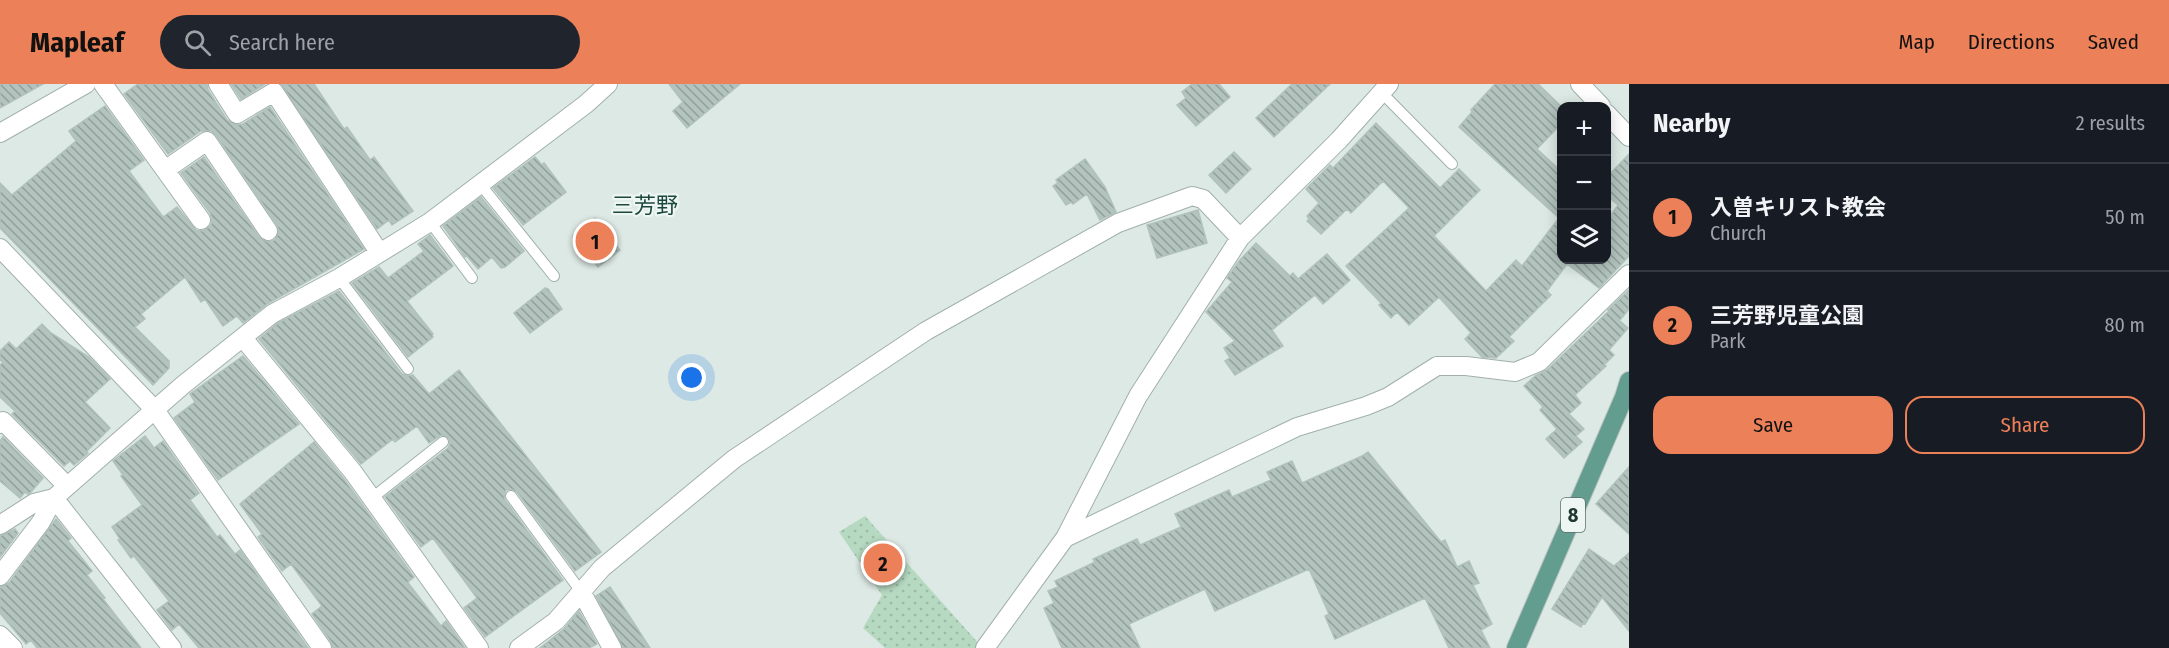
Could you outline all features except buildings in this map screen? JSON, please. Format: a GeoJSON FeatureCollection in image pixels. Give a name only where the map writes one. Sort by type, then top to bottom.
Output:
{"type":"FeatureCollection","features":[{"type":"Feature","properties":{"kind":"main road","name":"8"},"geometry":{"type":"LineString","coordinates":[[1516,648],[1629,381]]}},
{"type":"Feature","properties":{"kind":"street"},"geometry":{"type":"LineString","coordinates":[[0,133],[86,84]]}},
{"type":"Feature","properties":{"kind":"street"},"geometry":{"type":"LineString","coordinates":[[103,84],[201,220]]}},
{"type":"Feature","properties":{"kind":"street"},"geometry":{"type":"LineString","coordinates":[[218,84],[237,114],[274,92],[379,252]]}},
{"type":"Feature","properties":{"kind":"street"},"geometry":{"type":"LineString","coordinates":[[0,576],[61,492],[155,410],[272,314],[339,278],[430,222],[586,104],[608,84]]}},
{"type":"Feature","properties":{"kind":"street"},"geometry":{"type":"LineString","coordinates":[[1580,84],[1596,102]]}},
{"type":"Feature","properties":{"kind":"street"},"geometry":{"type":"LineString","coordinates":[[984,648],[1065,538],[1138,396],[1240,238],[1340,140],[1385,88]]}},
{"type":"Feature","properties":{"kind":"street"},"geometry":{"type":"LineString","coordinates":[[1611,118],[1629,137]]}},
{"type":"Feature","properties":{"kind":"street"},"geometry":{"type":"LineString","coordinates":[[165,170],[207,141],[268,231]]}},
{"type":"Feature","properties":{"kind":"street"},"geometry":{"type":"LineString","coordinates":[[519,648],[556,621],[602,568],[734,459],[926,331],[1118,223],[1192,196],[1203,199],[1240,238]]}},
{"type":"Feature","properties":{"kind":"street"},"geometry":{"type":"LineString","coordinates":[[0,248],[155,410],[322,648]]}},
{"type":"Feature","properties":{"kind":"street"},"geometry":{"type":"LineString","coordinates":[[1065,538],[1297,427],[1388,397],[1437,366],[1466,366],[1515,372],[1528,368],[1539,362],[1629,274]]}},
{"type":"Feature","properties":{"kind":"street"},"geometry":{"type":"LineString","coordinates":[[243,338],[372,498],[479,648]]}},
{"type":"Feature","properties":{"kind":"street"},"geometry":{"type":"LineString","coordinates":[[0,424],[3,421],[61,492],[172,648]]}},
{"type":"Feature","properties":{"kind":"street"},"geometry":{"type":"LineString","coordinates":[[0,525],[34,503],[61,492]]}},
{"type":"Feature","properties":{"kind":"street"},"geometry":{"type":"LineString","coordinates":[[582,593],[612,648]]}},
{"type":"Feature","properties":{"kind":"street"},"geometry":{"type":"LineString","coordinates":[[0,635],[13,648]]}},
{"type":"Feature","properties":{"kind":"lane"},"geometry":{"type":"LineString","coordinates":[[1385,88],[1452,164]]}},
{"type":"Feature","properties":{"kind":"lane"},"geometry":{"type":"LineString","coordinates":[[481,185],[554,276]]}},
{"type":"Feature","properties":{"kind":"lane"},"geometry":{"type":"LineString","coordinates":[[430,222],[472,278]]}},
{"type":"Feature","properties":{"kind":"lane"},"geometry":{"type":"LineString","coordinates":[[339,278],[408,369]]}},
{"type":"Feature","properties":{"kind":"lane"},"geometry":{"type":"LineString","coordinates":[[372,498],[443,442]]}},
{"type":"Feature","properties":{"kind":"lane"},"geometry":{"type":"LineString","coordinates":[[511,496],[582,593]]}},
{"type":"Feature","properties":{"kind":"green space"},"geometry":{"type":"Polygon","coordinates":[[[865,516],[980,645],[978,648],[885,648],[863,628],[882,595],[839,532],[865,516]]]}},
{"type":"Feature","properties":{"kind":"place","name":"入曽キリスト教会"},"geometry":{"type":"Point","coordinates":[595,241]}},
{"type":"Feature","properties":{"kind":"place","name":"三芳野児童公園"},"geometry":{"type":"Point","coordinates":[883,563]}},
{"type":"Feature","properties":{"kind":"district","name":"三芳野"},"geometry":{"type":"Point","coordinates":[645,205]}}]}
